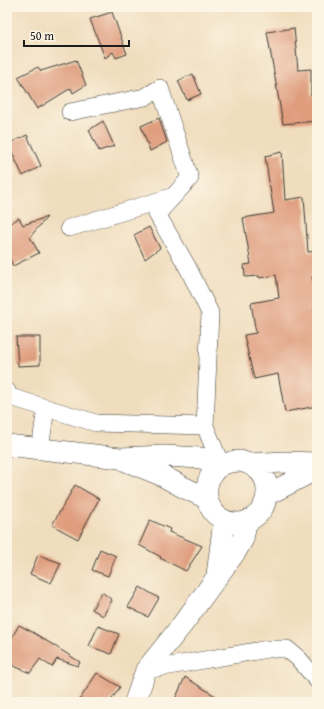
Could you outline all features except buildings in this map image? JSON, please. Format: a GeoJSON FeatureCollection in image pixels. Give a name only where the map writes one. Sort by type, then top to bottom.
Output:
{"type":"FeatureCollection","features":[{"type":"Feature","properties":{"kind":"street"},"geometry":{"type":"LineString","coordinates":[[70,112],[145,97],[160,88],[190,178],[157,214],[187,266],[210,313],[205,426],[221,465]]}},
{"type":"Feature","properties":{"kind":"street"},"geometry":{"type":"LineString","coordinates":[[70,228],[174,196]]}},
{"type":"Feature","properties":{"kind":"street"},"geometry":{"type":"LineString","coordinates":[[7,391],[7,396],[96,423],[205,426]]}},
{"type":"Feature","properties":{"kind":"street"},"geometry":{"type":"LineString","coordinates":[[40,449],[46,408]]}},
{"type":"Feature","properties":{"kind":"street"},"geometry":{"type":"LineString","coordinates":[[7,445],[120,458],[164,456],[201,458],[221,465]]}},
{"type":"Feature","properties":{"kind":"street"},"geometry":{"type":"LineString","coordinates":[[120,458],[161,475],[183,488],[206,498]]}},
{"type":"Feature","properties":{"kind":"street"},"geometry":{"type":"LineString","coordinates":[[240,461],[249,464],[257,469],[267,486],[265,505],[259,513],[246,523],[233,523],[224,520],[216,515],[206,498],[208,479],[221,465],[240,461]]}},
{"type":"Feature","properties":{"kind":"street"},"geometry":{"type":"LineString","coordinates":[[249,464],[283,462],[317,463]]}},
{"type":"Feature","properties":{"kind":"street"},"geometry":{"type":"LineString","coordinates":[[267,495],[317,469]]}},
{"type":"Feature","properties":{"kind":"street"},"geometry":{"type":"LineString","coordinates":[[217,576],[224,520]]}},
{"type":"Feature","properties":{"kind":"street"},"geometry":{"type":"LineString","coordinates":[[135,702],[146,670],[182,625],[236,550],[243,539],[246,523]]}},
{"type":"Feature","properties":{"kind":"street"},"geometry":{"type":"LineString","coordinates":[[146,670],[268,649],[287,649],[298,658],[317,680]]}}]}
